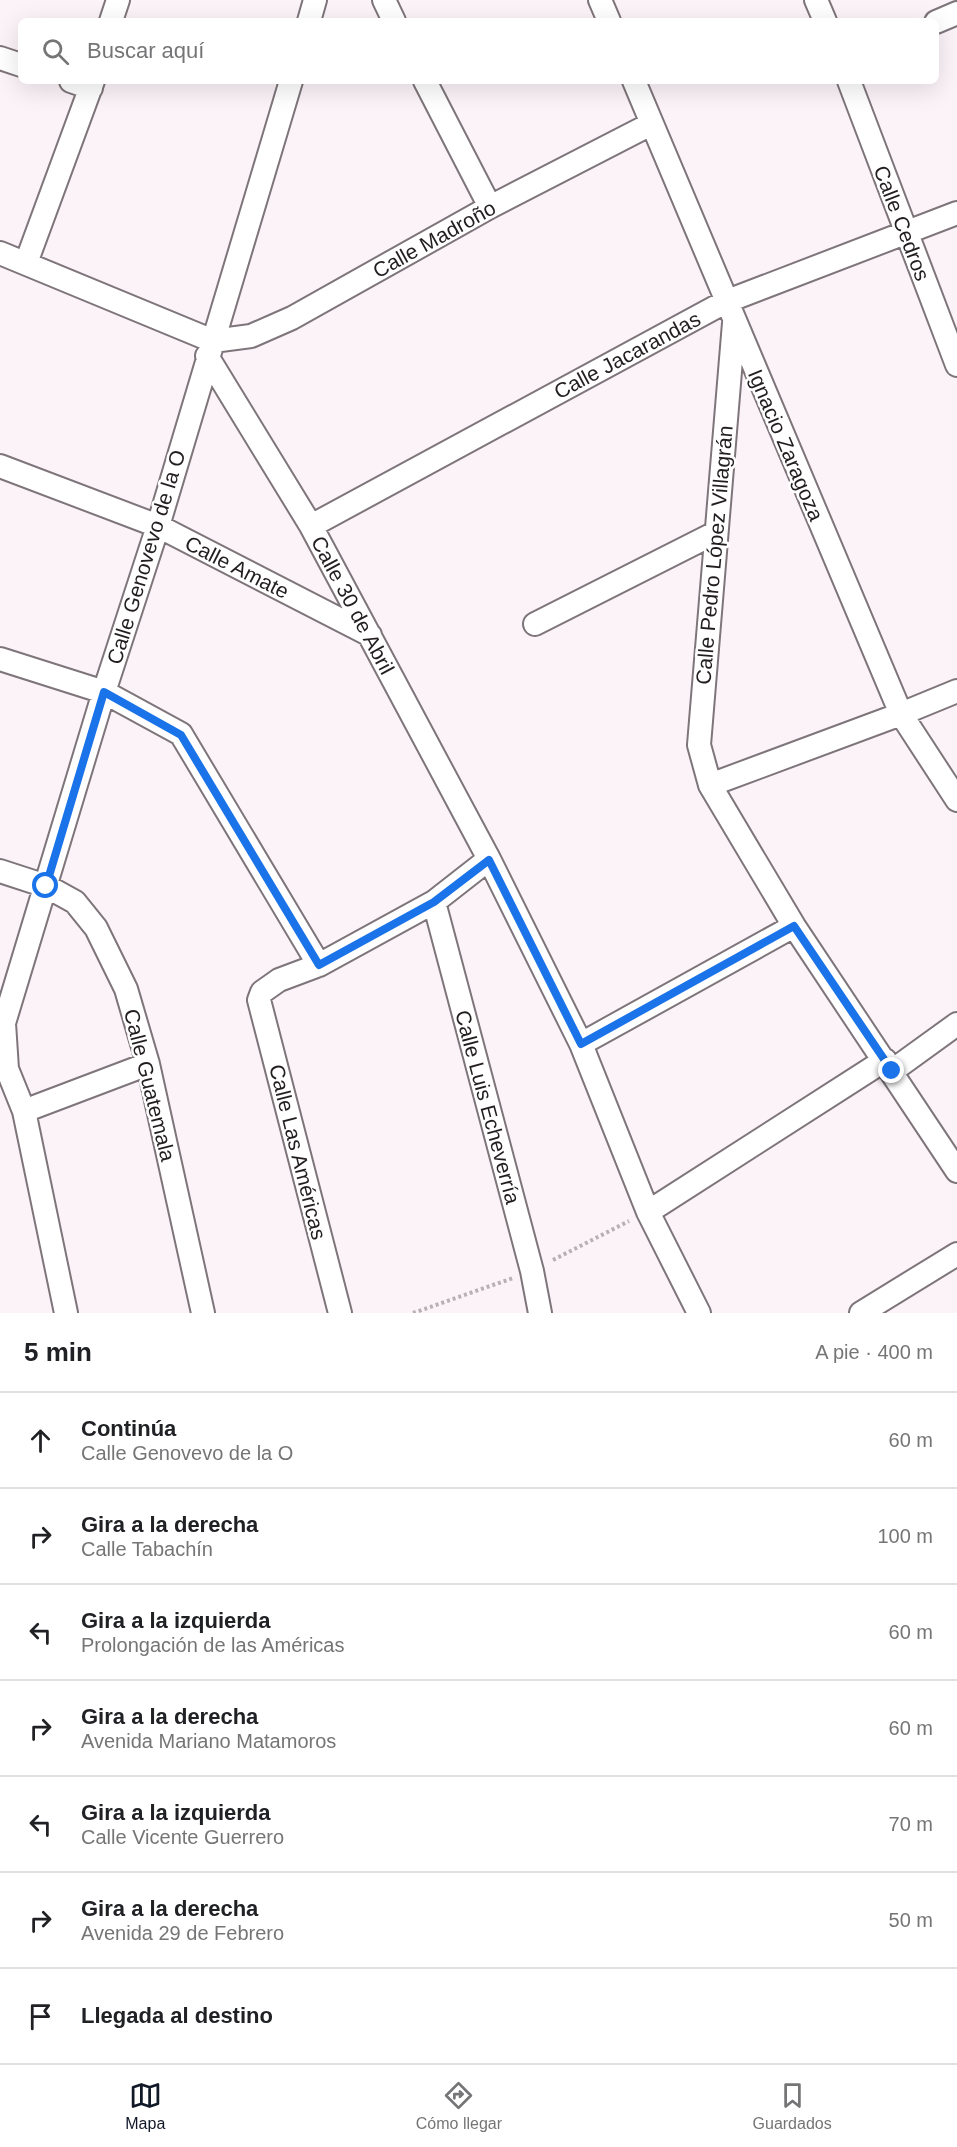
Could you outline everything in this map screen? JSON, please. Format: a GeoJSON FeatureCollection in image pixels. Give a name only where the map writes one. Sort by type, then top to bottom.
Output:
{"type":"FeatureCollection","features":[{"type":"Feature","properties":{"kind":"street"},"geometry":{"type":"LineString","coordinates":[[112,18],[117,0]]}},
{"type":"Feature","properties":{"kind":"street"},"geometry":{"type":"LineString","coordinates":[[310,18],[315,0]]}},
{"type":"Feature","properties":{"kind":"street"},"geometry":{"type":"LineString","coordinates":[[384,0],[393,18]]}},
{"type":"Feature","properties":{"kind":"street"},"geometry":{"type":"LineString","coordinates":[[600,0],[608,18]]}},
{"type":"Feature","properties":{"kind":"street"},"geometry":{"type":"LineString","coordinates":[[816,0],[824,18]]}},
{"type":"Feature","properties":{"kind":"street"},"geometry":{"type":"LineString","coordinates":[[939,21],[957,13]]}},
{"type":"Feature","properties":{"kind":"street"},"geometry":{"type":"LineString","coordinates":[[0,58],[18,64]]}},
{"type":"Feature","properties":{"kind":"street"},"geometry":{"type":"LineString","coordinates":[[26,263],[85,84]]}},
{"type":"Feature","properties":{"kind":"street","name":"Calle Genovevo de la O"},"geometry":{"type":"LineString","coordinates":[[66,1313],[24,1111],[4,1067],[4,1023],[104,692],[158,526],[290,84]]}},
{"type":"Feature","properties":{"kind":"street"},"geometry":{"type":"LineString","coordinates":[[427,84],[490,207]]}},
{"type":"Feature","properties":{"kind":"street","name":"Ignacio Zaragoza"},"geometry":{"type":"LineString","coordinates":[[635,84],[725,302],[901,714],[957,800]]}},
{"type":"Feature","properties":{"kind":"street","name":"Calle Cedros"},"geometry":{"type":"LineString","coordinates":[[850,84],[957,365]]}},
{"type":"Feature","properties":{"kind":"street","name":"Calle Madroño"},"geometry":{"type":"LineString","coordinates":[[210,349],[251,336],[291,318],[490,207],[651,123]]}},
{"type":"Feature","properties":{"kind":"street","name":"Calle Jacarandas"},"geometry":{"type":"LineString","coordinates":[[311,526],[725,302],[957,213]]}},
{"type":"Feature","properties":{"kind":"street"},"geometry":{"type":"LineString","coordinates":[[0,253],[210,349]]}},
{"type":"Feature","properties":{"kind":"street","name":"Calle Pedro López Villagrán"},"geometry":{"type":"LineString","coordinates":[[734,323],[699,745],[710,785],[794,926],[889,1065],[957,1171]]}},
{"type":"Feature","properties":{"kind":"street","name":"Calle 30 de Abril"},"geometry":{"type":"LineString","coordinates":[[210,349],[311,526],[489,860],[581,1044],[648,1212],[699,1313]]}},
{"type":"Feature","properties":{"kind":"street","name":"Calle Amate"},"geometry":{"type":"LineString","coordinates":[[0,466],[158,526],[370,635]]}},
{"type":"Feature","properties":{"kind":"street"},"geometry":{"type":"LineString","coordinates":[[535,624],[715,532]]}},
{"type":"Feature","properties":{"kind":"street"},"geometry":{"type":"LineString","coordinates":[[0,659],[104,692],[181,735],[319,965],[434,902],[489,860]]}},
{"type":"Feature","properties":{"kind":"street"},"geometry":{"type":"LineString","coordinates":[[710,785],[957,691]]}},
{"type":"Feature","properties":{"kind":"street","name":"Calle Guatemala"},"geometry":{"type":"LineString","coordinates":[[0,871],[46,886],[75,902],[96,928],[126,990],[148,1064],[203,1313]]}},
{"type":"Feature","properties":{"kind":"street","name":"Calle Luis Echeverría"},"geometry":{"type":"LineString","coordinates":[[434,902],[532,1271],[540,1313]]}},
{"type":"Feature","properties":{"kind":"street"},"geometry":{"type":"LineString","coordinates":[[581,1044],[794,926]]}},
{"type":"Feature","properties":{"kind":"street","name":"Calle Las Américas"},"geometry":{"type":"LineString","coordinates":[[319,965],[279,980],[262,992],[259,1000],[340,1313]]}},
{"type":"Feature","properties":{"kind":"street"},"geometry":{"type":"LineString","coordinates":[[648,1212],[957,1024]]}},
{"type":"Feature","properties":{"kind":"street"},"geometry":{"type":"LineString","coordinates":[[24,1111],[148,1064]]}},
{"type":"Feature","properties":{"kind":"street"},"geometry":{"type":"LineString","coordinates":[[861,1313],[957,1254]]}},
{"type":"Feature","properties":{"kind":"route"},"geometry":{"type":"LineString","coordinates":[[46,886],[104,692],[181,735],[319,965],[434,902],[489,860],[581,1044],[794,926],[892,1071]]}}]}
